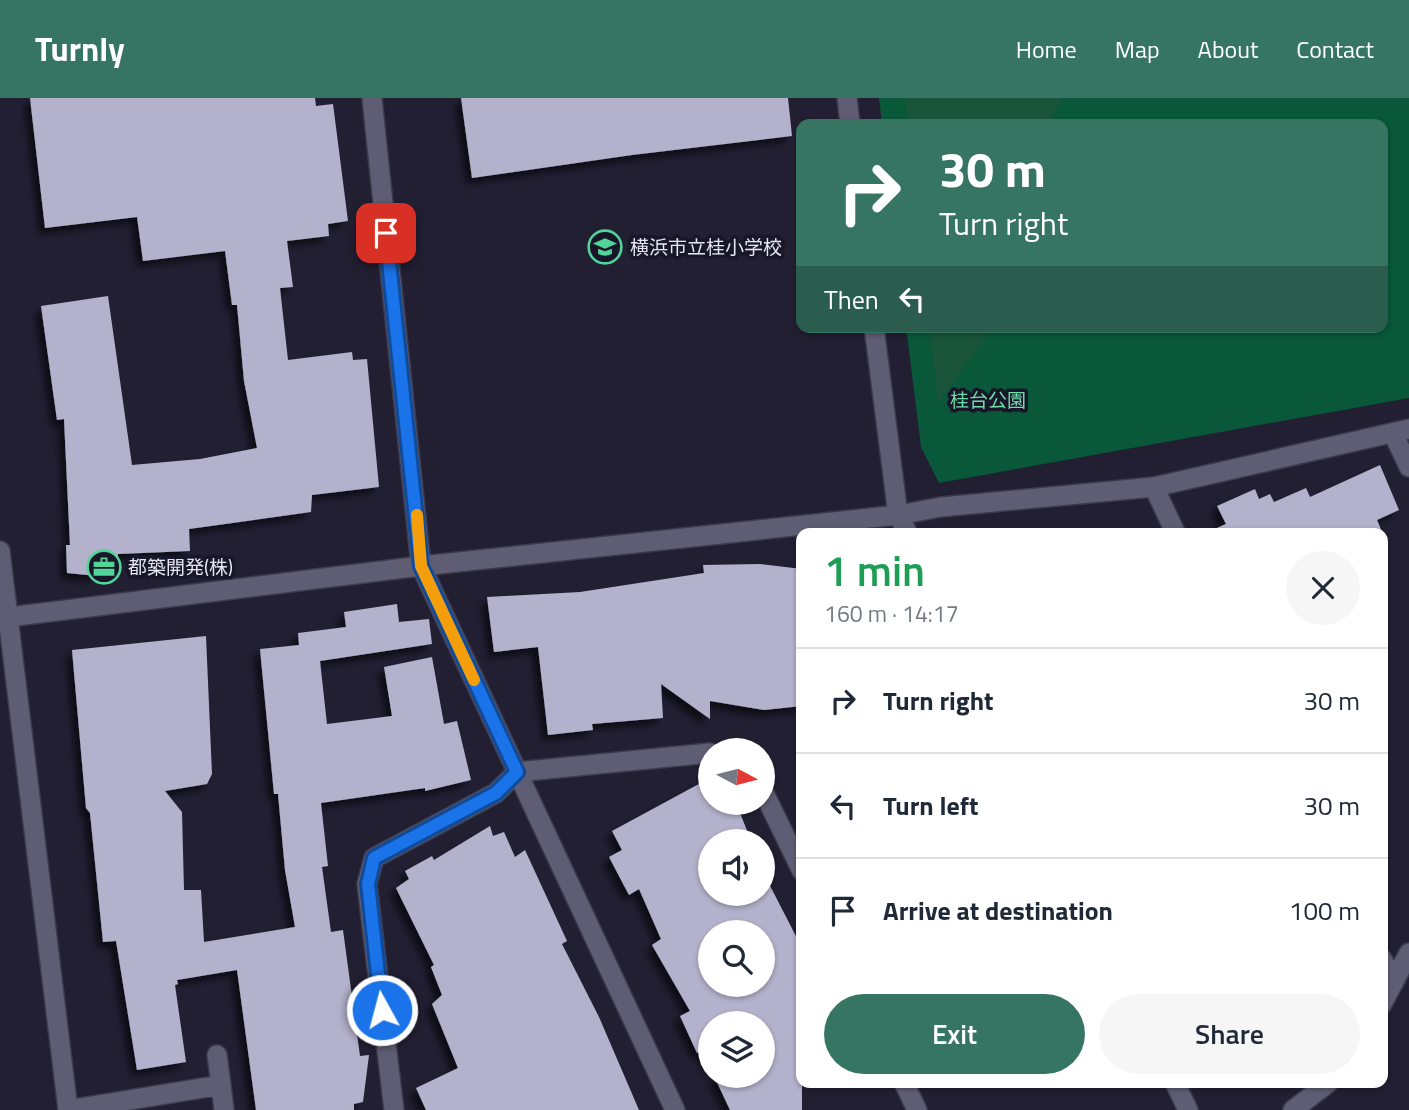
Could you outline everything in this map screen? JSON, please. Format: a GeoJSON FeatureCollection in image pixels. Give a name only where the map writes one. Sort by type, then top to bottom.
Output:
{"type":"FeatureCollection","features":[{"type":"Feature","properties":{"kind":"street"},"geometry":{"type":"LineString","coordinates":[[372,98],[421,566],[675,1110]]}},
{"type":"Feature","properties":{"kind":"street"},"geometry":{"type":"LineString","coordinates":[[847,98],[849,119]]}},
{"type":"Feature","properties":{"kind":"street"},"geometry":{"type":"LineString","coordinates":[[875,333],[898,515],[905,528]]}},
{"type":"Feature","properties":{"kind":"street"},"geometry":{"type":"LineString","coordinates":[[4,618],[421,566],[898,515],[941,507],[1154,487],[1401,431],[1409,467]]}},
{"type":"Feature","properties":{"kind":"street"},"geometry":{"type":"LineString","coordinates":[[1154,487],[1174,528]]}},
{"type":"Feature","properties":{"kind":"street"},"geometry":{"type":"LineString","coordinates":[[0,551],[4,618],[68,1110],[221,1085]]}},
{"type":"Feature","properties":{"kind":"street"},"geometry":{"type":"LineString","coordinates":[[394,1110],[368,884],[374,858],[496,793],[517,772],[698,754]]}},
{"type":"Feature","properties":{"kind":"street"},"geometry":{"type":"LineString","coordinates":[[775,816],[796,859]]}},
{"type":"Feature","properties":{"kind":"street"},"geometry":{"type":"LineString","coordinates":[[1388,993],[1409,953]]}},
{"type":"Feature","properties":{"kind":"street"},"geometry":{"type":"LineString","coordinates":[[1388,970],[1394,982]]}},
{"type":"Feature","properties":{"kind":"street"},"geometry":{"type":"LineString","coordinates":[[217,1055],[224,1110]]}},
{"type":"Feature","properties":{"kind":"street"},"geometry":{"type":"LineString","coordinates":[[906,1088],[917,1110]]}},
{"type":"Feature","properties":{"kind":"street"},"geometry":{"type":"LineString","coordinates":[[1177,1088],[1188,1110]]}},
{"type":"Feature","properties":{"kind":"street"},"geometry":{"type":"LineString","coordinates":[[1293,1110],[1322,1088]]}},
{"type":"Feature","properties":{"kind":"green space","name":"桂台公園"},"geometry":{"type":"Polygon","coordinates":[[[879,98],[1409,98],[1409,398],[939,483],[921,447],[907,333],[1388,333],[1388,119],[881,119],[879,98]]]}},
{"type":"Feature","properties":{"kind":"green space"},"geometry":{"type":"Polygon","coordinates":[[[905,98],[1063,98],[1050,119],[907,119],[905,98]]]}},
{"type":"Feature","properties":{"kind":"green space"},"geometry":{"type":"Polygon","coordinates":[[[931,333],[989,333],[938,404],[931,333]]]}},
{"type":"Feature","properties":{"kind":"building"},"geometry":{"type":"Polygon","coordinates":[[[30,98],[315,98],[316,106],[333,104],[348,221],[328,224],[329,236],[287,241],[293,287],[280,288],[288,360],[352,352],[353,360],[367,359],[379,487],[312,495],[311,512],[189,529],[190,551],[118,554],[118,565],[98,565],[97,576],[67,573],[66,545],[70,545],[64,419],[57,420],[41,306],[108,296],[132,465],[200,459],[257,448],[244,381],[237,305],[232,305],[225,251],[143,261],[137,217],[45,228],[30,98]]]}},
{"type":"Feature","properties":{"kind":"building"},"geometry":{"type":"Polygon","coordinates":[[[461,98],[788,98],[792,136],[472,178],[461,98]]]}},
{"type":"Feature","properties":{"kind":"building"},"geometry":{"type":"Polygon","coordinates":[[[1380,465],[1399,510],[1377,520],[1380,528],[1217,528],[1226,524],[1217,506],[1255,489],[1259,499],[1270,494],[1274,502],[1306,488],[1310,497],[1380,465]]]}},
{"type":"Feature","properties":{"kind":"building"},"geometry":{"type":"Polygon","coordinates":[[[760,564],[796,568],[796,707],[764,710],[710,701],[710,719],[661,684],[663,718],[592,724],[593,730],[548,735],[538,647],[494,652],[487,597],[580,592],[704,573],[703,565],[760,564]]]}},
{"type":"Feature","properties":{"kind":"building"},"geometry":{"type":"Polygon","coordinates":[[[397,604],[399,622],[429,619],[432,644],[320,661],[327,724],[392,716],[384,667],[432,657],[444,724],[457,721],[471,780],[425,791],[425,788],[321,803],[328,866],[322,867],[331,932],[343,930],[360,1056],[369,1055],[363,1102],[354,1104],[354,1110],[256,1110],[237,970],[177,980],[178,984],[175,985],[186,1062],[137,1070],[116,941],[103,942],[90,813],[86,808],[72,650],[206,636],[212,774],[207,784],[165,791],[182,812],[184,890],[201,890],[204,942],[295,927],[285,870],[278,794],[274,794],[260,649],[299,645],[298,633],[346,627],[344,612],[397,604]]]}},
{"type":"Feature","properties":{"kind":"building"},"geometry":{"type":"Polygon","coordinates":[[[698,784],[698,816],[741,816],[746,829],[698,829],[698,906],[775,906],[775,895],[796,936],[796,1088],[802,1088],[802,1110],[730,1110],[720,1088],[775,1088],[775,1011],[698,1011],[697,1053],[680,1016],[690,1011],[652,945],[661,939],[639,889],[629,895],[609,857],[622,850],[612,831],[698,784]]]}},
{"type":"Feature","properties":{"kind":"building"},"geometry":{"type":"Polygon","coordinates":[[[490,826],[493,836],[504,832],[515,857],[525,850],[567,941],[562,944],[599,1017],[639,1110],[426,1110],[416,1088],[458,1068],[432,1004],[442,995],[431,967],[434,965],[396,888],[409,879],[405,871],[432,856],[434,860],[490,826]]]}},
{"type":"Feature","properties":{"kind":"slow traffic"},"geometry":{"type":"LineString","coordinates":[[417,515],[421,566],[474,680]]}},
{"type":"Feature","properties":{"kind":"place","name":"横浜市立桂小学校"},"geometry":{"type":"Point","coordinates":[605,247]}},
{"type":"Feature","properties":{"kind":"place","name":"都築開発(株)"},"geometry":{"type":"Point","coordinates":[104,567]}},
{"type":"Feature","properties":{"kind":"route"},"geometry":{"type":"LineString","coordinates":[[382,1010],[368,884],[374,858],[496,793],[517,772],[421,566],[386,233]]}}]}
